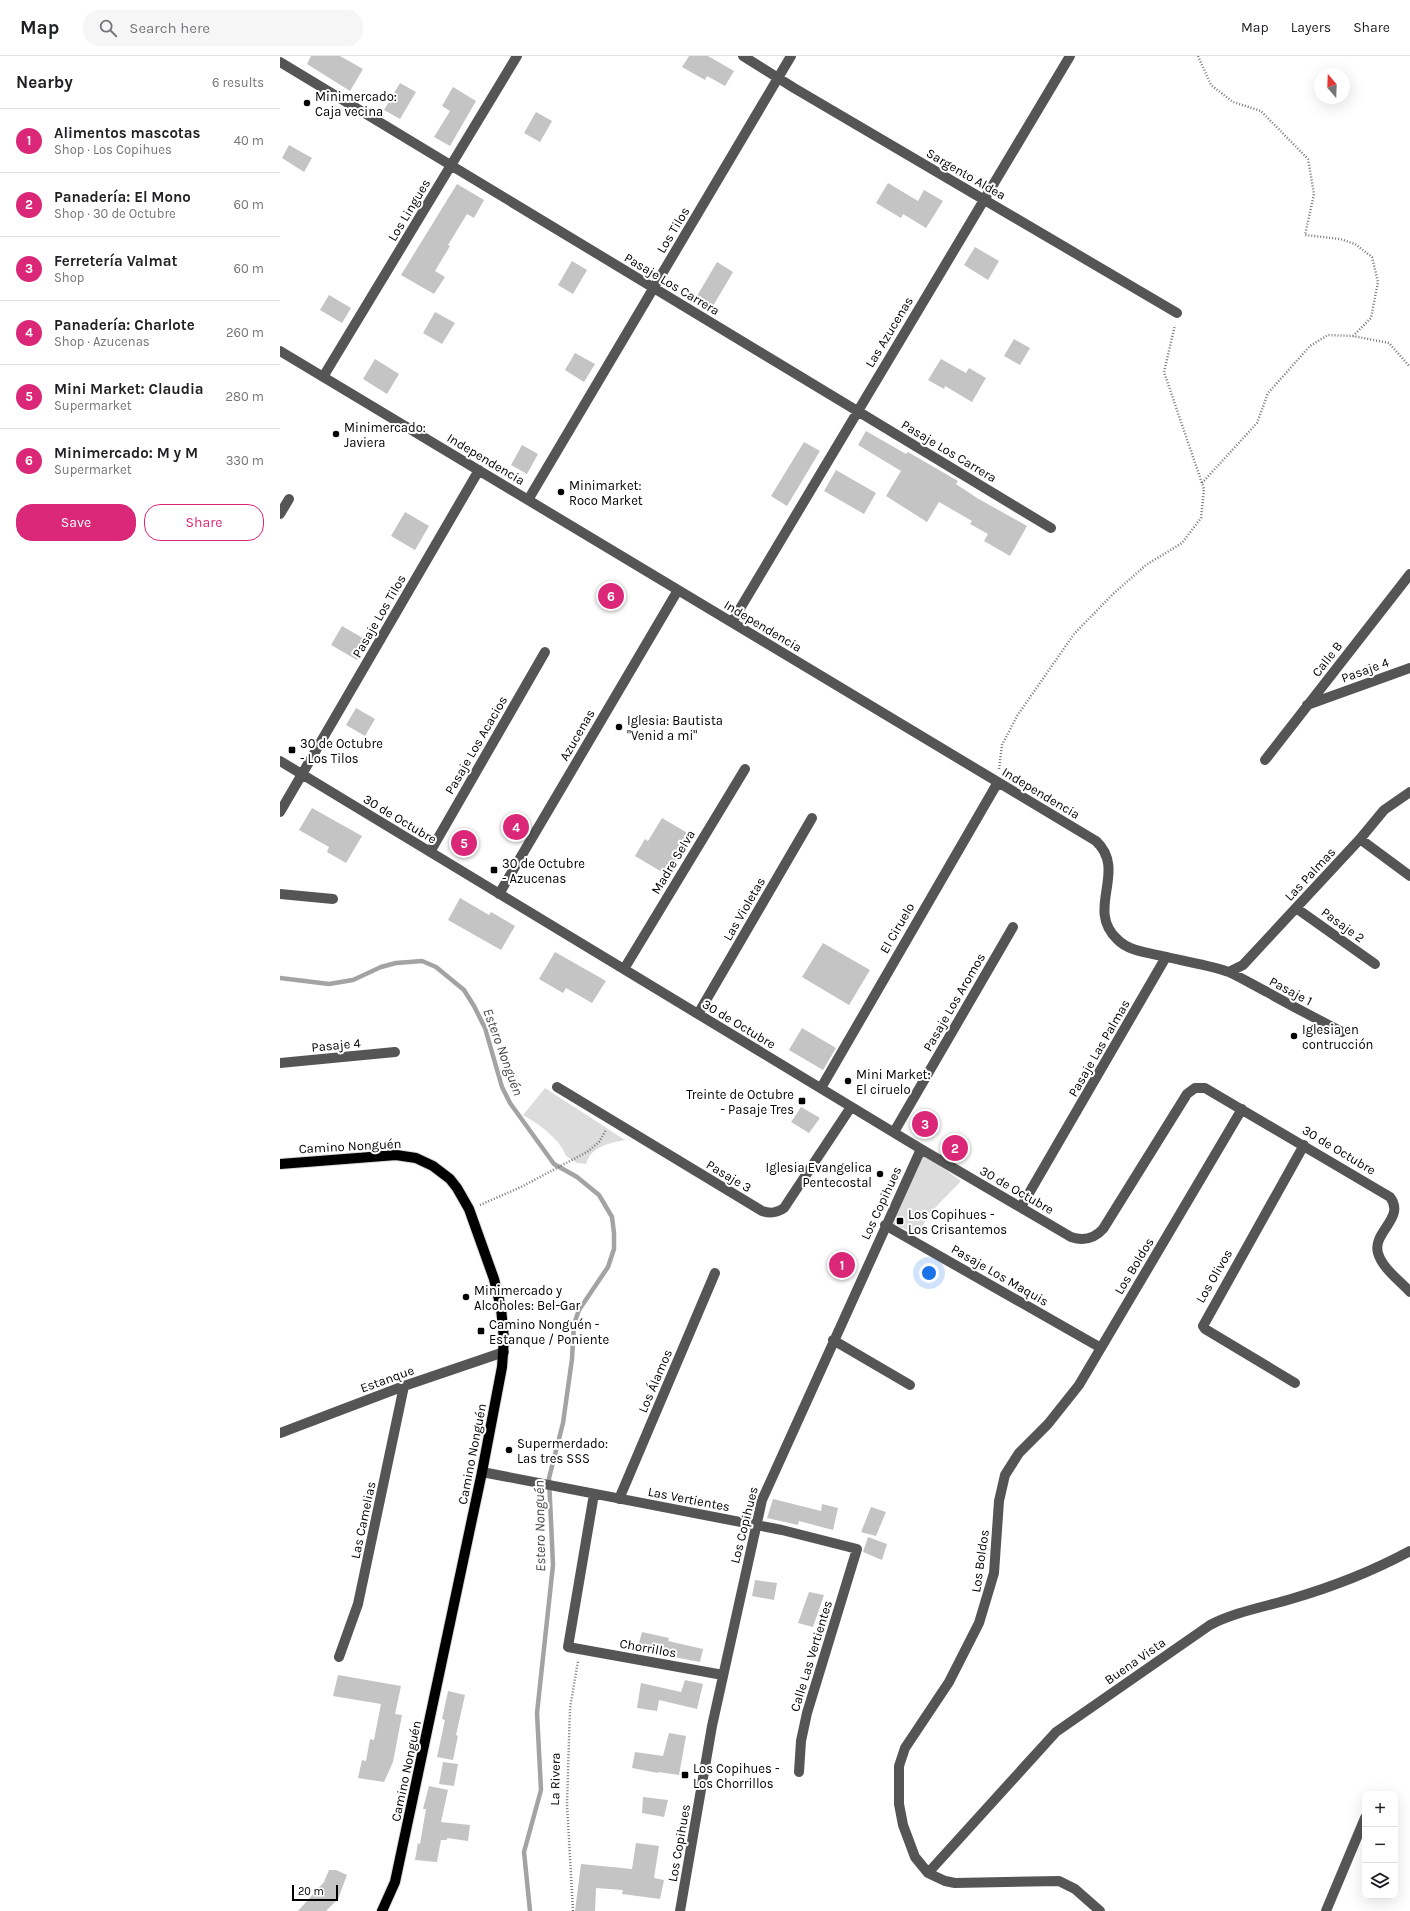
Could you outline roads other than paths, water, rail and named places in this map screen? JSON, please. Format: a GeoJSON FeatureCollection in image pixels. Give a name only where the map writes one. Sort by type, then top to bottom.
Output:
{"type":"FeatureCollection","features":[{"type":"Feature","properties":{"kind":"main road","name":"Camino Nonguén"},"geometry":{"type":"LineString","coordinates":[[280,1164],[387,1155],[416,1158],[433,1166],[450,1179],[457,1188],[469,1210],[482,1242],[498,1291],[504,1326],[504,1352],[482,1472],[395,1882],[382,1911]]}},
{"type":"Feature","properties":{"kind":"street","name":"Los Lingues"},"geometry":{"type":"LineString","coordinates":[[323,377],[517,56]]}},
{"type":"Feature","properties":{"kind":"street","name":"Sargento Aldea"},"geometry":{"type":"LineString","coordinates":[[743,56],[794,88],[1177,313]]}},
{"type":"Feature","properties":{"kind":"street","name":"Los Tilos"},"geometry":{"type":"LineString","coordinates":[[528,500],[791,56]]}},
{"type":"Feature","properties":{"kind":"street","name":"Las Azucenas"},"geometry":{"type":"LineString","coordinates":[[732,622],[1070,56]]}},
{"type":"Feature","properties":{"kind":"street","name":"Pasaje Los Carrera"},"geometry":{"type":"LineString","coordinates":[[280,62],[1051,528]]}},
{"type":"Feature","properties":{"kind":"street","name":"Independencia"},"geometry":{"type":"LineString","coordinates":[[280,351],[1096,841],[1102,846],[1108,860],[1109,872],[1104,910],[1112,933],[1116,939],[1129,947],[1166,957]]}},
{"type":"Feature","properties":{"kind":"street","name":"Pasaje Los Tilos"},"geometry":{"type":"LineString","coordinates":[[302,775],[479,470]]}},
{"type":"Feature","properties":{"kind":"street"},"geometry":{"type":"LineString","coordinates":[[280,514],[289,499]]}},
{"type":"Feature","properties":{"kind":"street","name":"Calle B"},"geometry":{"type":"LineString","coordinates":[[1265,760],[1306,705],[1410,574]]}},
{"type":"Feature","properties":{"kind":"street","name":"Azucenas"},"geometry":{"type":"LineString","coordinates":[[499,894],[678,590]]}},
{"type":"Feature","properties":{"kind":"street","name":"Pasaje Los Acacios"},"geometry":{"type":"LineString","coordinates":[[430,852],[545,652]]}},
{"type":"Feature","properties":{"kind":"street","name":"Pasaje 4"},"geometry":{"type":"LineString","coordinates":[[1306,705],[1410,668]]}},
{"type":"Feature","properties":{"kind":"street","name":"30 de Octubre"},"geometry":{"type":"LineString","coordinates":[[280,761],[851,1107],[1071,1237],[1083,1239],[1094,1237],[1103,1229],[1190,1090],[1198,1087],[1205,1088],[1390,1197],[1395,1205],[1394,1213],[1379,1238],[1377,1249],[1383,1262],[1410,1292]]}},
{"type":"Feature","properties":{"kind":"street","name":"Madre Selva"},"geometry":{"type":"LineString","coordinates":[[624,969],[745,769]]}},
{"type":"Feature","properties":{"kind":"street"},"geometry":{"type":"LineString","coordinates":[[280,812],[302,775]]}},
{"type":"Feature","properties":{"kind":"street","name":"El Ciruelo"},"geometry":{"type":"LineString","coordinates":[[821,1088],[998,782]]}},
{"type":"Feature","properties":{"kind":"street","name":"Las Palmas"},"geometry":{"type":"LineString","coordinates":[[1229,972],[1243,965],[1360,839],[1384,810],[1410,792]]}},
{"type":"Feature","properties":{"kind":"street","name":"Las Violetas"},"geometry":{"type":"LineString","coordinates":[[698,1014],[812,818]]}},
{"type":"Feature","properties":{"kind":"street"},"geometry":{"type":"LineString","coordinates":[[1360,839],[1410,876]]}},
{"type":"Feature","properties":{"kind":"street"},"geometry":{"type":"LineString","coordinates":[[280,894],[333,899]]}},
{"type":"Feature","properties":{"kind":"street","name":"Pasaje 2"},"geometry":{"type":"LineString","coordinates":[[1296,908],[1375,964]]}},
{"type":"Feature","properties":{"kind":"street","name":"Pasaje Los Aromos"},"geometry":{"type":"LineString","coordinates":[[894,1132],[1013,927]]}},
{"type":"Feature","properties":{"kind":"street"},"geometry":{"type":"LineString","coordinates":[[1166,957],[1229,972]]}},
{"type":"Feature","properties":{"kind":"street","name":"Pasaje Las Palmas"},"geometry":{"type":"LineString","coordinates":[[1021,1207],[1166,957]]}},
{"type":"Feature","properties":{"kind":"street","name":"Pasaje 1"},"geometry":{"type":"LineString","coordinates":[[1229,972],[1342,1032]]}},
{"type":"Feature","properties":{"kind":"street","name":"Pasaje 4"},"geometry":{"type":"LineString","coordinates":[[280,1063],[395,1052]]}},
{"type":"Feature","properties":{"kind":"street","name":"Pasaje 3"},"geometry":{"type":"LineString","coordinates":[[557,1087],[762,1211],[771,1213],[780,1211],[784,1208],[851,1107]]}},
{"type":"Feature","properties":{"kind":"street","name":"Los Boldos"},"geometry":{"type":"LineString","coordinates":[[1100,1911],[1075,1889],[1059,1881],[956,1882],[945,1881],[928,1873],[915,1857],[901,1814],[897,1774],[905,1748],[949,1682],[979,1623],[994,1573],[999,1501],[1005,1475],[1019,1453],[1064,1405],[1079,1385],[1242,1109]]}},
{"type":"Feature","properties":{"kind":"street","name":"Los Olivos"},"geometry":{"type":"LineString","coordinates":[[1295,1383],[1205,1329],[1203,1326],[1304,1145]]}},
{"type":"Feature","properties":{"kind":"street","name":"Los Copihues"},"geometry":{"type":"LineString","coordinates":[[680,1911],[712,1726],[755,1525],[768,1483],[921,1149]]}},
{"type":"Feature","properties":{"kind":"street","name":"Pasaje Los Maquis"},"geometry":{"type":"LineString","coordinates":[[885,1225],[1101,1348]]}},
{"type":"Feature","properties":{"kind":"street","name":"Los Álamos"},"geometry":{"type":"LineString","coordinates":[[619,1498],[715,1273]]}},
{"type":"Feature","properties":{"kind":"street"},"geometry":{"type":"LineString","coordinates":[[833,1340],[910,1385]]}},
{"type":"Feature","properties":{"kind":"street","name":"Estanque"},"geometry":{"type":"LineString","coordinates":[[280,1432],[404,1386],[504,1352]]}},
{"type":"Feature","properties":{"kind":"street","name":"Las Camelias"},"geometry":{"type":"LineString","coordinates":[[339,1657],[358,1604],[404,1386]]}},
{"type":"Feature","properties":{"kind":"street","name":"Las Vertientes"},"geometry":{"type":"LineString","coordinates":[[482,1472],[809,1535],[857,1549]]}},
{"type":"Feature","properties":{"kind":"street","name":"Chorrillos"},"geometry":{"type":"LineString","coordinates":[[594,1494],[568,1647],[723,1675]]}},
{"type":"Feature","properties":{"kind":"street","name":"Calle Las Vertientes"},"geometry":{"type":"LineString","coordinates":[[799,1772],[801,1741],[807,1713],[857,1549]]}},
{"type":"Feature","properties":{"kind":"street","name":"Buena Vista"},"geometry":{"type":"LineString","coordinates":[[928,1873],[1056,1732],[1206,1627],[1227,1617],[1292,1599],[1337,1584],[1410,1551]]}},
{"type":"Feature","properties":{"kind":"street"},"geometry":{"type":"LineString","coordinates":[[1326,1911],[1362,1825]]}},
{"type":"Feature","properties":{"kind":"waterway","name":"Estero Nonguén"},"geometry":{"type":"LineString","coordinates":[[280,978],[329,984],[353,980],[381,967],[396,963],[422,961],[436,967],[464,990],[474,1006],[485,1028],[502,1087],[510,1103],[554,1164],[577,1177],[599,1195],[612,1217],[614,1249],[608,1267],[579,1310],[574,1324],[572,1359],[563,1423],[549,1478],[553,1565],[537,1713],[541,1790],[524,1852],[530,1911]]}},
{"type":"Feature","properties":{"kind":"place","name":"Minimercado: Caja vecina"},"geometry":{"type":"Point","coordinates":[307,103]}},
{"type":"Feature","properties":{"kind":"place","name":"Minimercado: Javiera"},"geometry":{"type":"Point","coordinates":[336,434]}},
{"type":"Feature","properties":{"kind":"place","name":"Minimarket: Roco Market"},"geometry":{"type":"Point","coordinates":[561,492]}},
{"type":"Feature","properties":{"kind":"place","name":"Minimercado: M y M"},"geometry":{"type":"Point","coordinates":[611,596]}},
{"type":"Feature","properties":{"kind":"place","name":"Iglesia: Bautista \"Venid a mi\""},"geometry":{"type":"Point","coordinates":[619,727]}},
{"type":"Feature","properties":{"kind":"place","name":"30 de Octubre - Los Tilos"},"geometry":{"type":"Point","coordinates":[292,750]}},
{"type":"Feature","properties":{"kind":"place","name":"Panadería: Charlote"},"geometry":{"type":"Point","coordinates":[516,827]}},
{"type":"Feature","properties":{"kind":"place","name":"Mini Market: Claudia"},"geometry":{"type":"Point","coordinates":[464,843]}},
{"type":"Feature","properties":{"kind":"place","name":"30 de Octubre - Azucenas"},"geometry":{"type":"Point","coordinates":[494,870]}},
{"type":"Feature","properties":{"kind":"place","name":"Iglesia en contrucción"},"geometry":{"type":"Point","coordinates":[1294,1036]}},
{"type":"Feature","properties":{"kind":"place","name":"Mini Market: El ciruelo"},"geometry":{"type":"Point","coordinates":[848,1081]}},
{"type":"Feature","properties":{"kind":"place","name":"Treinte de Octubre - Pasaje Tres"},"geometry":{"type":"Point","coordinates":[802,1101]}},
{"type":"Feature","properties":{"kind":"place","name":"Ferretería Valmat"},"geometry":{"type":"Point","coordinates":[925,1124]}},
{"type":"Feature","properties":{"kind":"place","name":"Panadería: El Mono"},"geometry":{"type":"Point","coordinates":[955,1148]}},
{"type":"Feature","properties":{"kind":"place","name":"Iglesia Evangelica Pentecostal"},"geometry":{"type":"Point","coordinates":[880,1174]}},
{"type":"Feature","properties":{"kind":"place","name":"Los Copihues - Los Crisantemos"},"geometry":{"type":"Point","coordinates":[900,1221]}},
{"type":"Feature","properties":{"kind":"place","name":"Alimentos mascotas"},"geometry":{"type":"Point","coordinates":[842,1265]}},
{"type":"Feature","properties":{"kind":"place","name":"Minimercado y Alcoholes: Bel-Gar"},"geometry":{"type":"Point","coordinates":[466,1297]}},
{"type":"Feature","properties":{"kind":"place","name":"Camino Nonguén - Estanque / Poniente"},"geometry":{"type":"Point","coordinates":[481,1331]}},
{"type":"Feature","properties":{"kind":"place","name":"Supermerdado: Las tres SSS"},"geometry":{"type":"Point","coordinates":[509,1450]}},
{"type":"Feature","properties":{"kind":"place","name":"Los Copihues - Los Chorrillos"},"geometry":{"type":"Point","coordinates":[685,1775]}}]}
